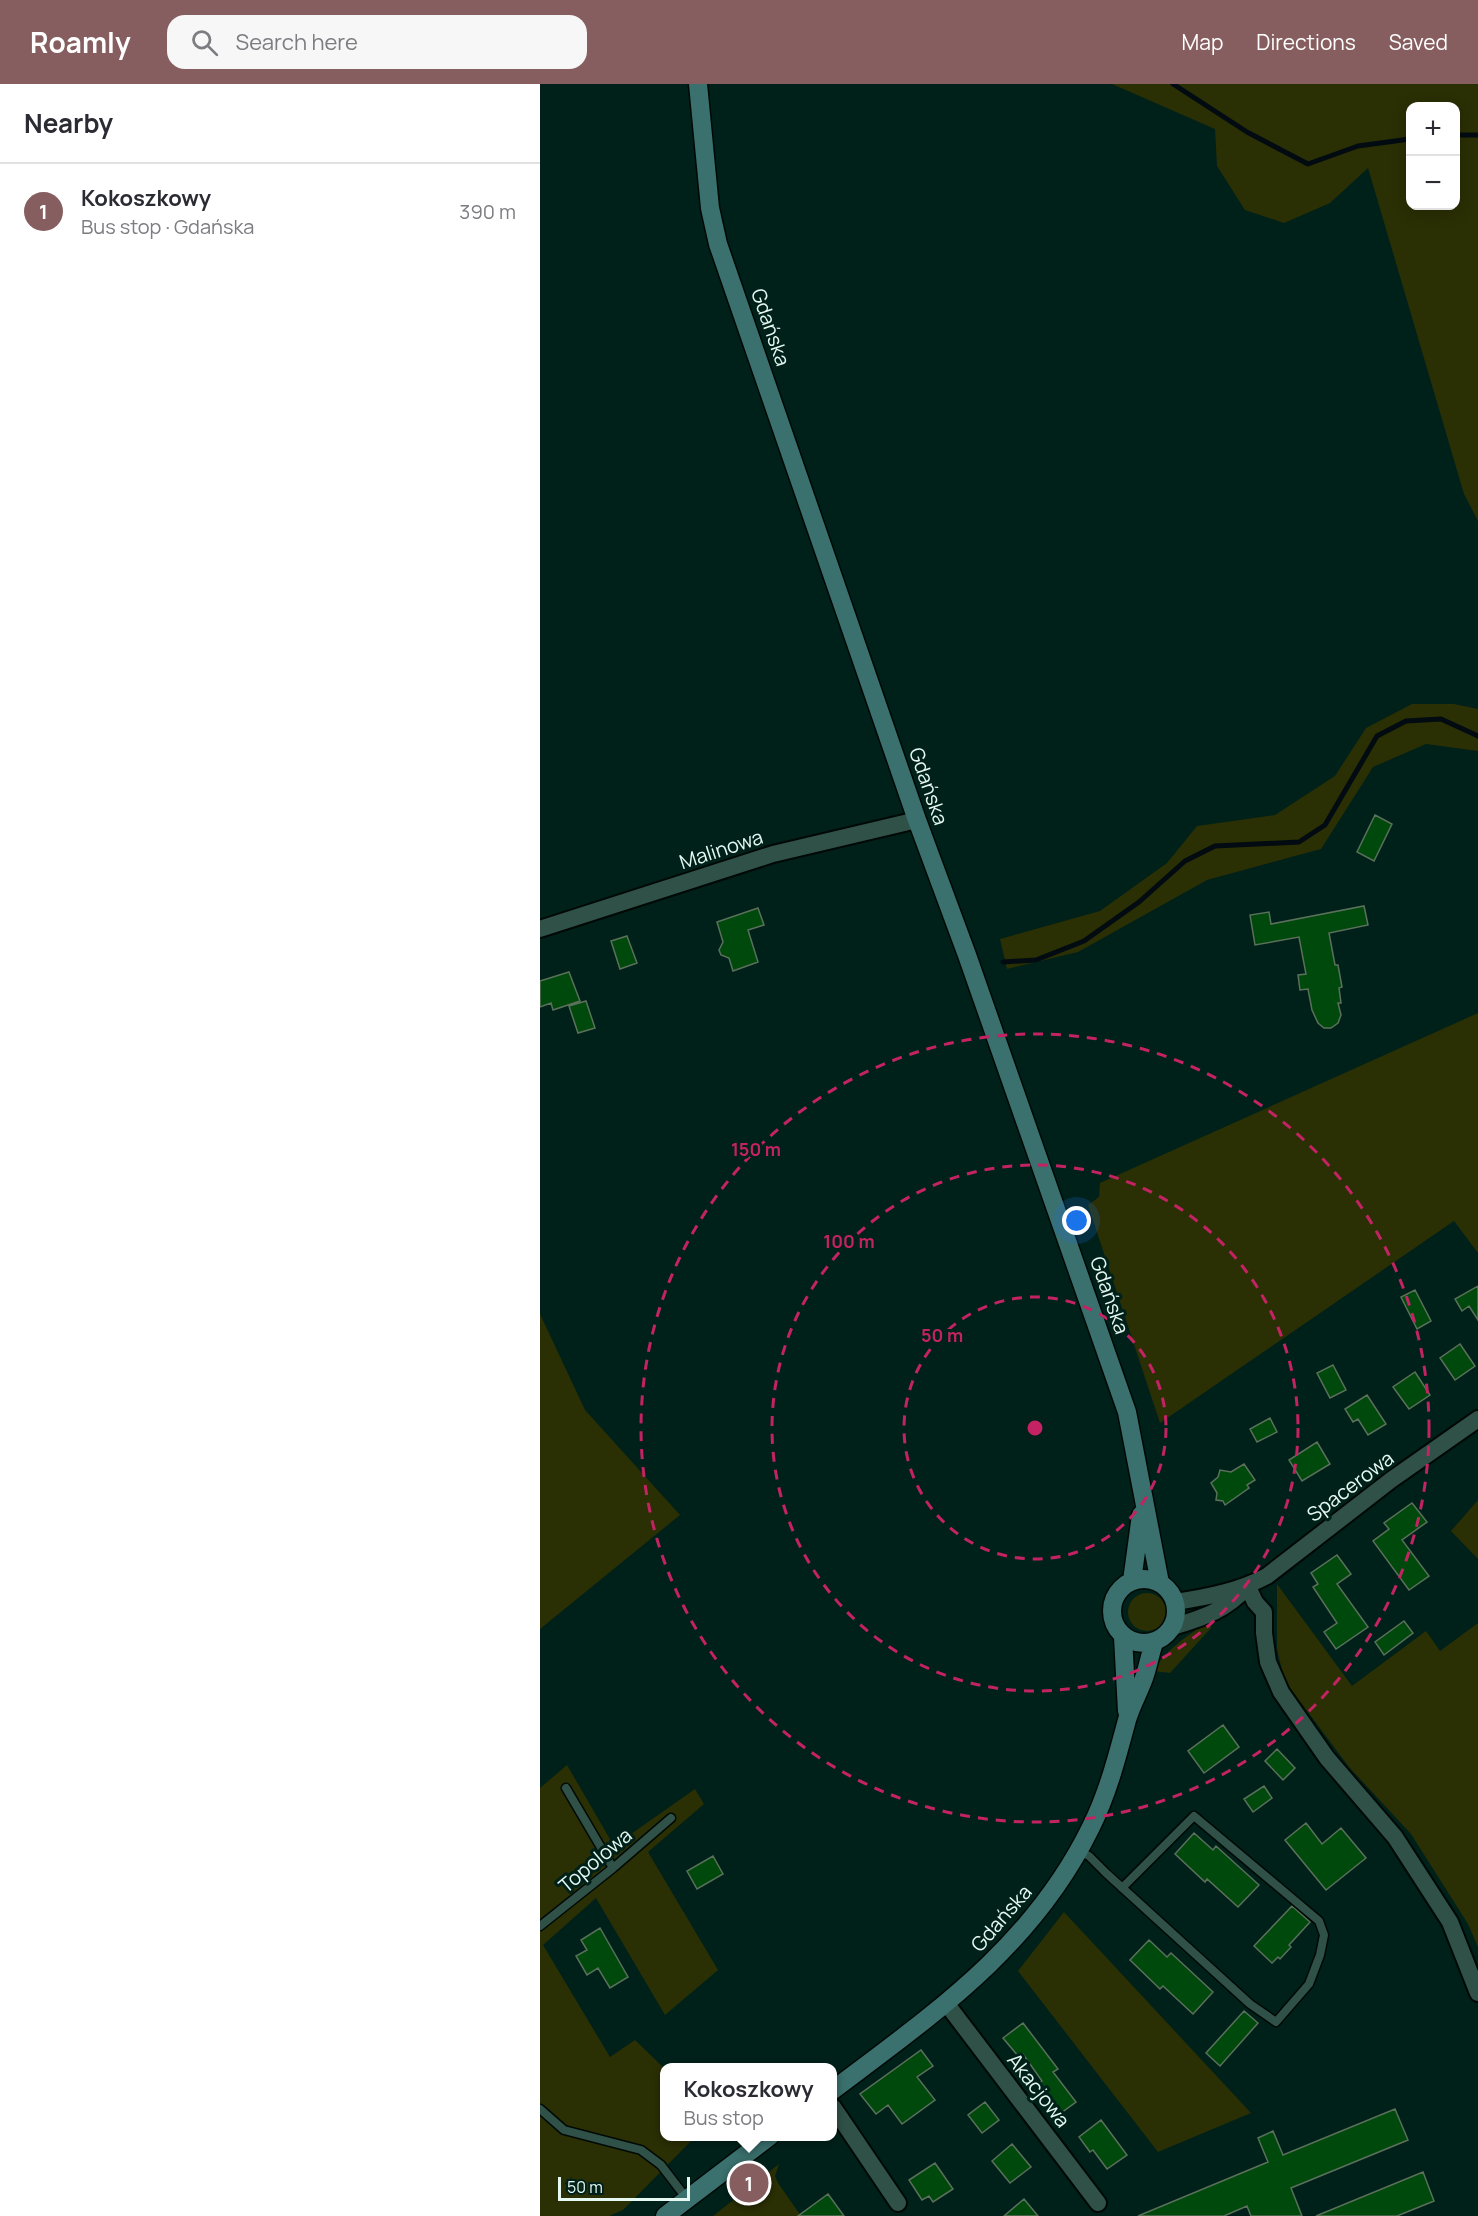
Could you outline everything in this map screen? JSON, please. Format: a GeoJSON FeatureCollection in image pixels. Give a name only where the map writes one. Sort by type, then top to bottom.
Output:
{"type":"FeatureCollection","features":[{"type":"Feature","properties":{"kind":"main road","name":"Gdańska"},"geometry":{"type":"LineString","coordinates":[[698,84],[710,208],[718,244],[917,820],[1127,1412],[1160,1583]]}},
{"type":"Feature","properties":{"kind":"main road","name":"Gdańska"},"geometry":{"type":"LineString","coordinates":[[1132,1581],[1143,1498]]}},
{"type":"Feature","properties":{"kind":"main road"},"geometry":{"type":"LineString","coordinates":[[1146,1579],[1160,1583],[1169,1591],[1175,1602],[1177,1614],[1173,1627],[1162,1639],[1154,1643],[1137,1644],[1123,1637],[1114,1626],[1111,1613],[1113,1599],[1121,1588],[1132,1581],[1146,1579]]}},
{"type":"Feature","properties":{"kind":"main road","name":"Gdańska"},"geometry":{"type":"LineString","coordinates":[[1123,1637],[1128,1718]]}},
{"type":"Feature","properties":{"kind":"main road","name":"Gdańska"},"geometry":{"type":"LineString","coordinates":[[837,2087],[980,1975],[1012,1943],[1046,1902],[1079,1851],[1111,1781],[1128,1718],[1145,1675],[1154,1643]]}},
{"type":"Feature","properties":{"kind":"main road"},"geometry":{"type":"LineString","coordinates":[[665,2216],[763,2141]]}},
{"type":"Feature","properties":{"kind":"street","name":"Malinowa"},"geometry":{"type":"LineString","coordinates":[[540,929],[773,854],[917,820]]}},
{"type":"Feature","properties":{"kind":"street","name":"Spacerowa"},"geometry":{"type":"LineString","coordinates":[[1173,1627],[1214,1613],[1233,1602],[1248,1587],[1267,1576],[1391,1480],[1478,1419]]}},
{"type":"Feature","properties":{"kind":"street","name":"Spacerowa"},"geometry":{"type":"LineString","coordinates":[[1175,1602],[1248,1587]]}},
{"type":"Feature","properties":{"kind":"street"},"geometry":{"type":"LineString","coordinates":[[1248,1587],[1255,1602],[1264,1612],[1268,1662],[1281,1692],[1327,1758],[1395,1837],[1450,1922],[1478,1993]]}},
{"type":"Feature","properties":{"kind":"street","name":"Akacjowa"},"geometry":{"type":"LineString","coordinates":[[946,2003],[1098,2203]]}},
{"type":"Feature","properties":{"kind":"street"},"geometry":{"type":"LineString","coordinates":[[837,2113],[898,2203]]}},
{"type":"Feature","properties":{"kind":"lane"},"geometry":{"type":"LineString","coordinates":[[566,1788],[613,1868]]}},
{"type":"Feature","properties":{"kind":"lane"},"geometry":{"type":"LineString","coordinates":[[1079,1851],[1089,1856],[1122,1888],[1250,2004],[1276,2022],[1309,1984],[1320,1955],[1324,1935],[1318,1922],[1194,1816],[1122,1888]]}},
{"type":"Feature","properties":{"kind":"lane","name":"Topolowa"},"geometry":{"type":"LineString","coordinates":[[540,1926],[671,1818]]}},
{"type":"Feature","properties":{"kind":"lane"},"geometry":{"type":"LineString","coordinates":[[540,2109],[564,2130],[640,2150],[661,2165],[687,2199]]}},
{"type":"Feature","properties":{"kind":"green space"},"geometry":{"type":"Polygon","coordinates":[[[1112,84],[1478,84],[1478,521],[1464,494],[1368,168],[1330,203],[1284,223],[1245,210],[1217,166],[1215,129],[1112,84]]]}},
{"type":"Feature","properties":{"kind":"green space"},"geometry":{"type":"Polygon","coordinates":[[[1412,704],[1454,704],[1478,709],[1478,751],[1426,744],[1373,767],[1321,849],[1207,880],[1078,952],[1007,969],[1000,939],[1100,911],[1167,863],[1197,826],[1275,815],[1335,776],[1366,728],[1412,704]]]}},
{"type":"Feature","properties":{"kind":"green space"},"geometry":{"type":"Polygon","coordinates":[[[1478,1013],[1478,1253],[1454,1221],[1160,1423],[1088,1205],[1099,1197],[1100,1183],[1478,1013]]]}},
{"type":"Feature","properties":{"kind":"green space"},"geometry":{"type":"Polygon","coordinates":[[[540,1314],[585,1410],[680,1515],[540,1629],[540,1314]]]}},
{"type":"Feature","properties":{"kind":"green space"},"geometry":{"type":"Polygon","coordinates":[[[1478,1500],[1478,1559],[1451,1531],[1478,1500]]]}},
{"type":"Feature","properties":{"kind":"green space"},"geometry":{"type":"Polygon","coordinates":[[[1277,1584],[1352,1686],[1426,1631],[1440,1651],[1478,1623],[1478,1947],[1468,1924],[1411,1834],[1349,1767],[1284,1680],[1277,1648],[1277,1584]]]}},
{"type":"Feature","properties":{"kind":"green space"},"geometry":{"type":"Polygon","coordinates":[[[1147,1593],[1154,1594],[1160,1599],[1165,1605],[1165,1619],[1160,1625],[1154,1630],[1147,1631],[1140,1630],[1134,1625],[1129,1619],[1128,1612],[1129,1605],[1134,1599],[1140,1594],[1147,1593]]]}},
{"type":"Feature","properties":{"kind":"green space"},"geometry":{"type":"Polygon","coordinates":[[[1211,1622],[1211,1628],[1170,1673],[1154,1671],[1163,1657],[1179,1643],[1211,1622]]]}},
{"type":"Feature","properties":{"kind":"green space"},"geometry":{"type":"Polygon","coordinates":[[[567,1765],[614,1846],[695,1789],[704,1804],[648,1852],[718,1970],[665,2015],[596,1898],[543,1945],[610,2057],[635,2040],[660,2064],[660,2141],[691,2141],[623,2210],[609,2216],[540,2216],[540,1788],[567,1765]]]}},
{"type":"Feature","properties":{"kind":"green space"},"geometry":{"type":"Polygon","coordinates":[[[1064,1912],[1251,2113],[1158,2152],[1018,1971],[1064,1912]]]}},
{"type":"Feature","properties":{"kind":"green space"},"geometry":{"type":"Polygon","coordinates":[[[779,2164],[775,2176],[801,2216],[713,2216],[779,2164]]]}},
{"type":"Feature","properties":{"kind":"building"},"geometry":{"type":"Polygon","coordinates":[[[1375,815],[1392,824],[1374,861],[1357,852],[1375,815]]]}},
{"type":"Feature","properties":{"kind":"building"},"geometry":{"type":"Polygon","coordinates":[[[1364,906],[1368,925],[1329,933],[1342,987],[1339,988],[1341,1003],[1338,1003],[1341,1015],[1338,1023],[1331,1028],[1324,1028],[1318,1023],[1312,1010],[1308,989],[1300,990],[1298,975],[1306,974],[1299,937],[1255,945],[1250,915],[1269,912],[1271,924],[1364,906]]]}},
{"type":"Feature","properties":{"kind":"building"},"geometry":{"type":"Polygon","coordinates":[[[758,908],[764,925],[748,930],[758,962],[733,971],[729,958],[721,955],[719,950],[723,942],[717,922],[758,908]]]}},
{"type":"Feature","properties":{"kind":"building"},"geometry":{"type":"Polygon","coordinates":[[[627,936],[637,963],[620,969],[611,941],[627,936]]]}},
{"type":"Feature","properties":{"kind":"building"},"geometry":{"type":"Polygon","coordinates":[[[569,972],[580,1001],[553,1010],[551,1003],[540,1007],[540,981],[569,972]]]}},
{"type":"Feature","properties":{"kind":"building"},"geometry":{"type":"Polygon","coordinates":[[[586,1001],[595,1028],[578,1033],[569,1006],[586,1001]]]}},
{"type":"Feature","properties":{"kind":"building"},"geometry":{"type":"Polygon","coordinates":[[[1478,1286],[1478,1320],[1469,1306],[1462,1311],[1455,1299],[1478,1286]]]}},
{"type":"Feature","properties":{"kind":"building"},"geometry":{"type":"Polygon","coordinates":[[[1415,1290],[1431,1321],[1417,1329],[1401,1297],[1415,1290]]]}},
{"type":"Feature","properties":{"kind":"building"},"geometry":{"type":"Polygon","coordinates":[[[1460,1344],[1475,1366],[1455,1380],[1440,1358],[1460,1344]]]}},
{"type":"Feature","properties":{"kind":"building"},"geometry":{"type":"Polygon","coordinates":[[[1333,1365],[1346,1390],[1330,1398],[1317,1373],[1333,1365]]]}},
{"type":"Feature","properties":{"kind":"building"},"geometry":{"type":"Polygon","coordinates":[[[1415,1372],[1430,1395],[1409,1409],[1393,1387],[1415,1372]]]}},
{"type":"Feature","properties":{"kind":"building"},"geometry":{"type":"Polygon","coordinates":[[[1367,1395],[1386,1424],[1368,1435],[1358,1419],[1353,1422],[1345,1409],[1367,1395]]]}},
{"type":"Feature","properties":{"kind":"building"},"geometry":{"type":"Polygon","coordinates":[[[1270,1418],[1277,1432],[1257,1442],[1250,1429],[1270,1418]]]}},
{"type":"Feature","properties":{"kind":"building"},"geometry":{"type":"Polygon","coordinates":[[[1317,1442],[1330,1464],[1302,1481],[1289,1460],[1317,1442]]]}},
{"type":"Feature","properties":{"kind":"building"},"geometry":{"type":"Polygon","coordinates":[[[1244,1464],[1255,1480],[1247,1485],[1249,1488],[1225,1505],[1223,1501],[1216,1500],[1217,1493],[1211,1483],[1218,1477],[1220,1470],[1231,1472],[1244,1464]]]}},
{"type":"Feature","properties":{"kind":"building"},"geometry":{"type":"Polygon","coordinates":[[[1412,1503],[1427,1522],[1402,1540],[1429,1576],[1409,1590],[1373,1541],[1389,1529],[1384,1523],[1412,1503]]]}},
{"type":"Feature","properties":{"kind":"building"},"geometry":{"type":"Polygon","coordinates":[[[1337,1555],[1351,1574],[1337,1584],[1368,1627],[1336,1649],[1324,1632],[1337,1623],[1313,1587],[1318,1584],[1311,1573],[1337,1555]]]}},
{"type":"Feature","properties":{"kind":"building"},"geometry":{"type":"Polygon","coordinates":[[[1404,1621],[1413,1633],[1384,1655],[1375,1642],[1404,1621]]]}},
{"type":"Feature","properties":{"kind":"building"},"geometry":{"type":"Polygon","coordinates":[[[1223,1725],[1239,1747],[1204,1773],[1188,1751],[1223,1725]]]}},
{"type":"Feature","properties":{"kind":"building"},"geometry":{"type":"Polygon","coordinates":[[[1277,1749],[1295,1768],[1283,1780],[1265,1761],[1277,1749]]]}},
{"type":"Feature","properties":{"kind":"building"},"geometry":{"type":"Polygon","coordinates":[[[1264,1786],[1272,1798],[1253,1812],[1244,1799],[1264,1786]]]}},
{"type":"Feature","properties":{"kind":"building"},"geometry":{"type":"Polygon","coordinates":[[[1306,1823],[1322,1844],[1341,1828],[1366,1858],[1326,1890],[1285,1840],[1306,1823]]]}},
{"type":"Feature","properties":{"kind":"building"},"geometry":{"type":"Polygon","coordinates":[[[1194,1833],[1213,1850],[1216,1846],[1259,1885],[1238,1907],[1207,1879],[1205,1882],[1175,1854],[1194,1833]]]}},
{"type":"Feature","properties":{"kind":"building"},"geometry":{"type":"Polygon","coordinates":[[[713,1856],[723,1874],[697,1889],[687,1871],[713,1856]]]}},
{"type":"Feature","properties":{"kind":"building"},"geometry":{"type":"Polygon","coordinates":[[[1292,1906],[1310,1922],[1289,1945],[1291,1947],[1280,1959],[1278,1957],[1272,1963],[1254,1946],[1292,1906]]]}},
{"type":"Feature","properties":{"kind":"building"},"geometry":{"type":"Polygon","coordinates":[[[600,1928],[628,1977],[610,1988],[598,1968],[587,1975],[576,1956],[587,1950],[581,1940],[600,1928]]]}},
{"type":"Feature","properties":{"kind":"building"},"geometry":{"type":"Polygon","coordinates":[[[1149,1940],[1167,1957],[1171,1953],[1213,1992],[1193,2014],[1163,1986],[1160,1989],[1130,1960],[1149,1940]]]}},
{"type":"Feature","properties":{"kind":"building"},"geometry":{"type":"Polygon","coordinates":[[[1244,2011],[1258,2023],[1220,2066],[1206,2053],[1244,2011]]]}},
{"type":"Feature","properties":{"kind":"building"},"geometry":{"type":"Polygon","coordinates":[[[1023,2023],[1058,2069],[1053,2072],[1076,2102],[1061,2113],[1039,2083],[1042,2081],[1023,2054],[1019,2057],[1003,2038],[1023,2023]]]}},
{"type":"Feature","properties":{"kind":"building"},"geometry":{"type":"Polygon","coordinates":[[[921,2050],[933,2066],[917,2077],[935,2100],[902,2124],[888,2105],[876,2114],[860,2094],[921,2050]]]}},
{"type":"Feature","properties":{"kind":"building"},"geometry":{"type":"Polygon","coordinates":[[[985,2102],[999,2120],[982,2133],[968,2115],[985,2102]]]}},
{"type":"Feature","properties":{"kind":"building"},"geometry":{"type":"Polygon","coordinates":[[[1395,2109],[1408,2140],[1291,2188],[1302,2216],[1251,2216],[1247,2206],[1224,2216],[1138,2216],[1268,2162],[1258,2138],[1273,2131],[1283,2155],[1395,2109]]]}},
{"type":"Feature","properties":{"kind":"building"},"geometry":{"type":"Polygon","coordinates":[[[1101,2120],[1127,2155],[1107,2169],[1093,2150],[1090,2152],[1079,2137],[1101,2120]]]}},
{"type":"Feature","properties":{"kind":"building"},"geometry":{"type":"Polygon","coordinates":[[[1012,2144],[1031,2167],[1010,2183],[992,2161],[1012,2144]]]}},
{"type":"Feature","properties":{"kind":"building"},"geometry":{"type":"Polygon","coordinates":[[[935,2163],[953,2189],[933,2202],[929,2196],[922,2200],[909,2180],[935,2163]]]}},
{"type":"Feature","properties":{"kind":"building"},"geometry":{"type":"Polygon","coordinates":[[[1423,2172],[1434,2201],[1397,2216],[1316,2216],[1423,2172]]]}},
{"type":"Feature","properties":{"kind":"building"},"geometry":{"type":"Polygon","coordinates":[[[828,2194],[844,2216],[798,2216],[828,2194]]]}},
{"type":"Feature","properties":{"kind":"building"},"geometry":{"type":"Polygon","coordinates":[[[1024,2199],[1038,2216],[1004,2216],[1024,2199]]]}},
{"type":"Feature","properties":{"kind":"waterway"},"geometry":{"type":"LineString","coordinates":[[1173,84],[1247,132],[1308,164],[1358,146],[1406,140]]}},
{"type":"Feature","properties":{"kind":"waterway"},"geometry":{"type":"LineString","coordinates":[[1460,135],[1477,135]]}},
{"type":"Feature","properties":{"kind":"waterway"},"geometry":{"type":"LineString","coordinates":[[1003,962],[1036,960],[1084,941],[1139,902],[1185,861],[1215,846],[1299,842],[1325,825],[1377,736],[1406,721],[1441,719],[1478,736]]}},
{"type":"Feature","properties":{"kind":"place","name":"Kokoszkowy"},"geometry":{"type":"Point","coordinates":[749,2183]}}]}
